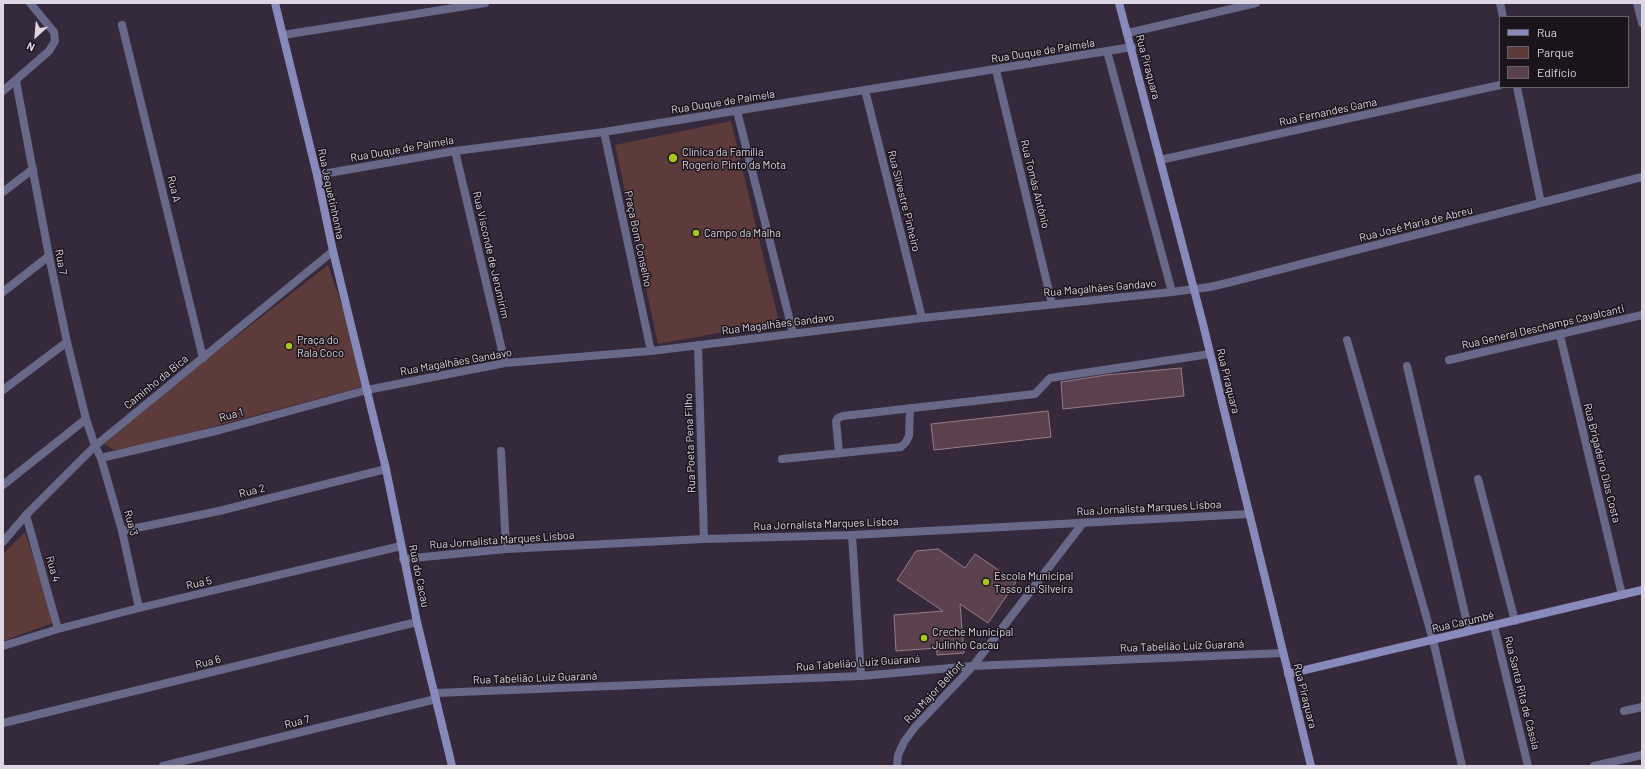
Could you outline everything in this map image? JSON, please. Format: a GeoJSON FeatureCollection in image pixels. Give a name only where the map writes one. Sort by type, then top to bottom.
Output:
{"type":"FeatureCollection","features":[{"type":"Feature","properties":{"kind":"street"},"geometry":{"type":"LineString","coordinates":[[3,91],[16,81],[53,45],[55,36],[54,32],[30,3]]}},
{"type":"Feature","properties":{"kind":"street","name":"Rua Jequetinhonha"},"geometry":{"type":"LineString","coordinates":[[274,3],[317,175],[333,251],[367,390]]}},
{"type":"Feature","properties":{"kind":"street"},"geometry":{"type":"LineString","coordinates":[[282,35],[485,3]]}},
{"type":"Feature","properties":{"kind":"street","name":"Rua Piraquara"},"geometry":{"type":"LineString","coordinates":[[1119,3],[1132,47],[1194,289],[1311,766]]}},
{"type":"Feature","properties":{"kind":"street"},"geometry":{"type":"LineString","coordinates":[[1128,33],[1256,3]]}},
{"type":"Feature","properties":{"kind":"street"},"geometry":{"type":"LineString","coordinates":[[1500,3],[1502,16]]}},
{"type":"Feature","properties":{"kind":"street"},"geometry":{"type":"LineString","coordinates":[[1637,3],[1642,23]]}},
{"type":"Feature","properties":{"kind":"street","name":"Rua A"},"geometry":{"type":"LineString","coordinates":[[122,25],[203,358]]}},
{"type":"Feature","properties":{"kind":"street","name":"Rua Duque de Palmela"},"geometry":{"type":"LineString","coordinates":[[317,175],[455,151],[604,132],[1132,47]]}},
{"type":"Feature","properties":{"kind":"street"},"geometry":{"type":"LineString","coordinates":[[1107,51],[1172,292]]}},
{"type":"Feature","properties":{"kind":"street","name":"Rua Tomás Antônio"},"geometry":{"type":"LineString","coordinates":[[996,70],[1052,304]]}},
{"type":"Feature","properties":{"kind":"street","name":"Rua 7"},"geometry":{"type":"LineString","coordinates":[[16,81],[67,342],[86,419],[95,446]]}},
{"type":"Feature","properties":{"kind":"street","name":"Rua Fernandes Gama"},"geometry":{"type":"LineString","coordinates":[[1160,160],[1499,85]]}},
{"type":"Feature","properties":{"kind":"street"},"geometry":{"type":"LineString","coordinates":[[1517,88],[1542,203]]}},
{"type":"Feature","properties":{"kind":"street","name":"Rua Silvestre Pinheiro"},"geometry":{"type":"LineString","coordinates":[[865,90],[922,318]]}},
{"type":"Feature","properties":{"kind":"street"},"geometry":{"type":"LineString","coordinates":[[737,111],[793,333]]}},
{"type":"Feature","properties":{"kind":"street","name":"Praça Bom Conselho"},"geometry":{"type":"LineString","coordinates":[[604,132],[651,351]]}},
{"type":"Feature","properties":{"kind":"street","name":"Rua Visconde de Jerumirim"},"geometry":{"type":"LineString","coordinates":[[455,151],[504,364]]}},
{"type":"Feature","properties":{"kind":"street"},"geometry":{"type":"LineString","coordinates":[[3,192],[33,169]]}},
{"type":"Feature","properties":{"kind":"street","name":"Rua José Maria de Abreu"},"geometry":{"type":"LineString","coordinates":[[1194,289],[1231,282],[1642,177]]}},
{"type":"Feature","properties":{"kind":"street","name":"Caminho da Bica"},"geometry":{"type":"LineString","coordinates":[[3,542],[26,515],[95,446],[333,251]]}},
{"type":"Feature","properties":{"kind":"street"},"geometry":{"type":"LineString","coordinates":[[3,292],[49,256]]}},
{"type":"Feature","properties":{"kind":"street","name":"Rua Magalhães Gandavo"},"geometry":{"type":"LineString","coordinates":[[367,390],[504,364],[651,351],[922,318],[1194,289]]}},
{"type":"Feature","properties":{"kind":"street","name":"Rua General Deschamps Cavalcanti"},"geometry":{"type":"LineString","coordinates":[[1449,360],[1560,336],[1642,315]]}},
{"type":"Feature","properties":{"kind":"street","name":"Rua Brigadeiro Dias Costa"},"geometry":{"type":"LineString","coordinates":[[1560,336],[1622,595]]}},
{"type":"Feature","properties":{"kind":"street"},"geometry":{"type":"LineString","coordinates":[[1347,340],[1433,640],[1462,766]]}},
{"type":"Feature","properties":{"kind":"street"},"geometry":{"type":"LineString","coordinates":[[3,390],[67,342]]}},
{"type":"Feature","properties":{"kind":"street","name":"Rua Poeta Pena Filho"},"geometry":{"type":"LineString","coordinates":[[698,345],[704,539]]}},
{"type":"Feature","properties":{"kind":"street"},"geometry":{"type":"LineString","coordinates":[[839,452],[836,421],[838,418],[843,416],[1034,394],[1050,378],[1210,354]]}},
{"type":"Feature","properties":{"kind":"street"},"geometry":{"type":"LineString","coordinates":[[1407,366],[1469,631]]}},
{"type":"Feature","properties":{"kind":"street","name":"Rua 1"},"geometry":{"type":"LineString","coordinates":[[101,458],[220,430],[367,390]]}},
{"type":"Feature","properties":{"kind":"street","name":"Rua do Cacau"},"geometry":{"type":"LineString","coordinates":[[367,390],[386,469],[403,559],[417,622],[452,766]]}},
{"type":"Feature","properties":{"kind":"street"},"geometry":{"type":"LineString","coordinates":[[782,458],[901,447],[909,436],[910,408]]}},
{"type":"Feature","properties":{"kind":"street"},"geometry":{"type":"LineString","coordinates":[[3,485],[86,419]]}},
{"type":"Feature","properties":{"kind":"street","name":"Rua 3"},"geometry":{"type":"LineString","coordinates":[[95,446],[101,458],[122,531],[139,608]]}},
{"type":"Feature","properties":{"kind":"street"},"geometry":{"type":"LineString","coordinates":[[501,451],[506,549]]}},
{"type":"Feature","properties":{"kind":"street","name":"Rua 2"},"geometry":{"type":"LineString","coordinates":[[122,531],[219,511],[386,469]]}},
{"type":"Feature","properties":{"kind":"street"},"geometry":{"type":"LineString","coordinates":[[1478,479],[1515,621]]}},
{"type":"Feature","properties":{"kind":"street","name":"Rua Jornalista Marques Lisboa"},"geometry":{"type":"LineString","coordinates":[[403,559],[506,549],[704,539],[852,535],[1249,514]]}},
{"type":"Feature","properties":{"kind":"street","name":"Rua 4"},"geometry":{"type":"LineString","coordinates":[[26,515],[58,629]]}},
{"type":"Feature","properties":{"kind":"street","name":"Rua Major Belfort"},"geometry":{"type":"LineString","coordinates":[[897,766],[898,755],[915,727],[973,666],[1083,523]]}},
{"type":"Feature","properties":{"kind":"street"},"geometry":{"type":"LineString","coordinates":[[852,535],[860,676]]}},
{"type":"Feature","properties":{"kind":"street","name":"Rua 5"},"geometry":{"type":"LineString","coordinates":[[3,646],[58,629],[139,608],[401,546]]}},
{"type":"Feature","properties":{"kind":"street","name":"Rua Carumbé"},"geometry":{"type":"LineString","coordinates":[[1288,674],[1642,590]]}},
{"type":"Feature","properties":{"kind":"street","name":"Rua 6"},"geometry":{"type":"LineString","coordinates":[[3,724],[417,622]]}},
{"type":"Feature","properties":{"kind":"street","name":"Rua Santa Rita de Cássia"},"geometry":{"type":"LineString","coordinates":[[1494,626],[1528,766]]}},
{"type":"Feature","properties":{"kind":"street","name":"Rua Tabelião Luiz Guaraná"},"geometry":{"type":"LineString","coordinates":[[435,696],[860,676],[973,666],[1283,653]]}},
{"type":"Feature","properties":{"kind":"street","name":"Rua 7"},"geometry":{"type":"LineString","coordinates":[[163,766],[435,696]]}},
{"type":"Feature","properties":{"kind":"street"},"geometry":{"type":"LineString","coordinates":[[1624,711],[1642,707]]}},
{"type":"Feature","properties":{"kind":"street"},"geometry":{"type":"LineString","coordinates":[[1594,766],[1642,755]]}},
{"type":"Feature","properties":{"kind":"green space","name":"Campo da Malha"},"geometry":{"type":"Polygon","coordinates":[[[731,121],[779,322],[658,344],[615,145],[731,121]]]}},
{"type":"Feature","properties":{"kind":"green space","name":"Praça do Rala Coco"},"geometry":{"type":"Polygon","coordinates":[[[328,265],[344,312],[362,387],[144,445],[114,450],[104,444],[202,363],[328,265]]]}},
{"type":"Feature","properties":{"kind":"green space"},"geometry":{"type":"Polygon","coordinates":[[[25,532],[55,622],[3,641],[3,554],[25,532]]]}},
{"type":"Feature","properties":{"kind":"building"},"geometry":{"type":"Polygon","coordinates":[[[1181,368],[1184,396],[1063,409],[1061,382],[1106,375],[1181,368]]]}},
{"type":"Feature","properties":{"kind":"building"},"geometry":{"type":"Polygon","coordinates":[[[1048,411],[1051,437],[934,450],[931,424],[1048,411]]]}},
{"type":"Feature","properties":{"kind":"building"},"geometry":{"type":"Polygon","coordinates":[[[938,549],[965,568],[975,554],[1016,582],[988,623],[960,604],[964,653],[937,655],[937,648],[896,651],[894,615],[943,611],[897,580],[916,551],[938,549]]]}},
{"type":"Feature","properties":{"kind":"place","name":"Clínica da Família Rogerio Pinto da Mota"},"geometry":{"type":"Point","coordinates":[673,158]}},
{"type":"Feature","properties":{"kind":"place","name":"Campo da Malha"},"geometry":{"type":"Point","coordinates":[696,233]}},
{"type":"Feature","properties":{"kind":"place","name":"Praça do Rala Coco"},"geometry":{"type":"Point","coordinates":[289,346]}},
{"type":"Feature","properties":{"kind":"place","name":"Escola Municipal Tasso da Silveira"},"geometry":{"type":"Point","coordinates":[986,582]}},
{"type":"Feature","properties":{"kind":"place","name":"Creche Municipal Julinho Cacau"},"geometry":{"type":"Point","coordinates":[924,638]}}]}
